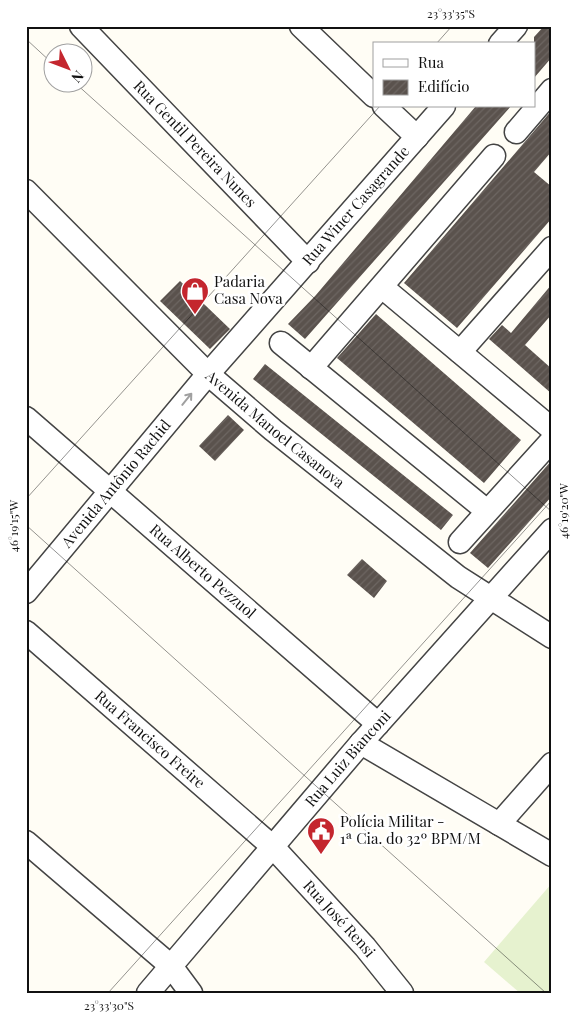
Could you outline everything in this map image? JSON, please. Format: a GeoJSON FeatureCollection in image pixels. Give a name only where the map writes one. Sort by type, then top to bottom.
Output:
{"type":"FeatureCollection","features":[{"type":"Feature","properties":{"kind":"street","name":"Rua Gentil Pereira Nunes"},"geometry":{"type":"LineString","coordinates":[[81,26],[308,262]]}},
{"type":"Feature","properties":{"kind":"street"},"geometry":{"type":"LineString","coordinates":[[301,26],[373,95]]}},
{"type":"Feature","properties":{"kind":"street"},"geometry":{"type":"LineString","coordinates":[[516,132],[552,90]]}},
{"type":"Feature","properties":{"kind":"street"},"geometry":{"type":"LineString","coordinates":[[386,108],[417,137]]}},
{"type":"Feature","properties":{"kind":"street","name":"Rua Winer Casagrande"},"geometry":{"type":"LineString","coordinates":[[208,374],[442,108]]}},
{"type":"Feature","properties":{"kind":"street"},"geometry":{"type":"LineString","coordinates":[[312,368],[494,156]]}},
{"type":"Feature","properties":{"kind":"street","name":"Avenida Manoel Casanova"},"geometry":{"type":"LineString","coordinates":[[26,190],[208,374],[368,506],[458,577],[489,599],[552,637]]}},
{"type":"Feature","properties":{"kind":"street"},"geometry":{"type":"LineString","coordinates":[[460,352],[552,248]]}},
{"type":"Feature","properties":{"kind":"street"},"geometry":{"type":"LineString","coordinates":[[382,287],[552,429]]}},
{"type":"Feature","properties":{"kind":"street"},"geometry":{"type":"LineString","coordinates":[[281,343],[487,511]]}},
{"type":"Feature","properties":{"kind":"street","name":"Avenida Antônio Rachid"},"geometry":{"type":"LineString","coordinates":[[26,592],[208,374]]}},
{"type":"Feature","properties":{"kind":"street","name":"Rua Alberto Pezzuol"},"geometry":{"type":"LineString","coordinates":[[26,418],[378,724]]}},
{"type":"Feature","properties":{"kind":"street"},"geometry":{"type":"LineString","coordinates":[[460,542],[552,440]]}},
{"type":"Feature","properties":{"kind":"street","name":"Rua Luiz Bianconi"},"geometry":{"type":"LineString","coordinates":[[148,993],[361,743],[552,530]]}},
{"type":"Feature","properties":{"kind":"street","name":"Rua Francisco Freire"},"geometry":{"type":"LineString","coordinates":[[26,632],[273,847]]}},
{"type":"Feature","properties":{"kind":"street"},"geometry":{"type":"LineString","coordinates":[[361,743],[552,855]]}},
{"type":"Feature","properties":{"kind":"street"},"geometry":{"type":"LineString","coordinates":[[499,824],[552,764]]}},
{"type":"Feature","properties":{"kind":"street"},"geometry":{"type":"LineString","coordinates":[[26,842],[171,966],[191,993]]}},
{"type":"Feature","properties":{"kind":"street","name":"Rua José Rensi"},"geometry":{"type":"LineString","coordinates":[[273,847],[364,947],[402,993]]}},
{"type":"Feature","properties":{"kind":"green space"},"geometry":{"type":"Polygon","coordinates":[[[552,883],[552,993],[520,993],[484,962],[552,883]]]}},
{"type":"Feature","properties":{"kind":"building"},"geometry":{"type":"Polygon","coordinates":[[[544,26],[552,26],[552,57],[536,76],[536,42],[534,42],[534,37],[544,26]]]}},
{"type":"Feature","properties":{"kind":"building"},"geometry":{"type":"Polygon","coordinates":[[[474,108],[509,108],[305,339],[288,324],[316,295],[474,108]]]}},
{"type":"Feature","properties":{"kind":"building"},"geometry":{"type":"Polygon","coordinates":[[[552,110],[552,151],[534,172],[552,187],[552,218],[457,328],[404,283],[552,110]]]}},
{"type":"Feature","properties":{"kind":"building","name":"Padaria Casa Nova"},"geometry":{"type":"Polygon","coordinates":[[[180,281],[230,329],[210,349],[160,301],[180,281]]]}},
{"type":"Feature","properties":{"kind":"building"},"geometry":{"type":"Polygon","coordinates":[[[552,284],[552,314],[525,345],[552,369],[552,394],[489,339],[502,325],[511,333],[552,284]]]}},
{"type":"Feature","properties":{"kind":"building"},"geometry":{"type":"Polygon","coordinates":[[[376,314],[521,440],[484,483],[337,358],[376,314]]]}},
{"type":"Feature","properties":{"kind":"building"},"geometry":{"type":"Polygon","coordinates":[[[265,364],[453,515],[441,530],[253,379],[265,364]]]}},
{"type":"Feature","properties":{"kind":"building"},"geometry":{"type":"Polygon","coordinates":[[[228,415],[244,430],[215,461],[199,446],[228,415]]]}},
{"type":"Feature","properties":{"kind":"building"},"geometry":{"type":"Polygon","coordinates":[[[552,460],[552,496],[488,568],[470,553],[552,460]]]}},
{"type":"Feature","properties":{"kind":"building"},"geometry":{"type":"Polygon","coordinates":[[[362,559],[387,581],[374,598],[347,575],[362,559]]]}},
{"type":"Feature","properties":{"kind":"place","name":"Padaria Casa Nova"},"geometry":{"type":"Point","coordinates":[195,315]}},
{"type":"Feature","properties":{"kind":"place","name":"Polícia Militar - 1ª Cia. do 32º BPM/M"},"geometry":{"type":"Point","coordinates":[321,855]}}]}
